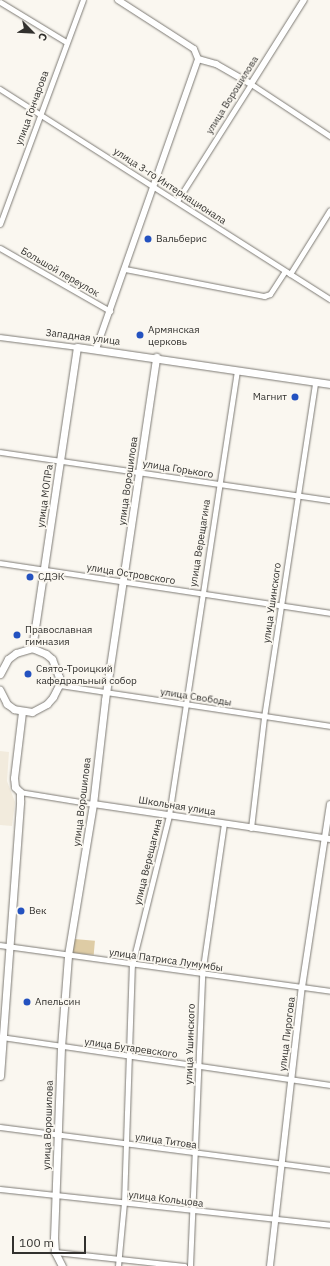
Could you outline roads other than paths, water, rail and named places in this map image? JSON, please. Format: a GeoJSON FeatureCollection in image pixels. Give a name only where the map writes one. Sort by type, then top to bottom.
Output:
{"type":"FeatureCollection","features":[{"type":"Feature","properties":{"kind":"main road","name":"Западная улица"},"geometry":{"type":"LineString","coordinates":[[76,347],[156,357],[330,384]]}},
{"type":"Feature","properties":{"kind":"main road","name":"улица МОПРа"},"geometry":{"type":"LineString","coordinates":[[32,648],[76,347]]}},
{"type":"Feature","properties":{"kind":"main road","name":"улица Ворошилова"},"geometry":{"type":"LineString","coordinates":[[55,1252],[57,1134],[61,1047],[68,955],[93,804],[106,693],[124,582],[156,357]]}},
{"type":"Feature","properties":{"kind":"main road"},"geometry":{"type":"LineString","coordinates":[[0,674],[8,659],[16,653],[32,648],[46,654],[52,659],[58,669],[59,686],[47,704],[32,712],[22,712],[7,704],[0,690]]}},
{"type":"Feature","properties":{"kind":"main road"},"geometry":{"type":"LineString","coordinates":[[0,1076],[1,1037],[20,792],[16,787],[14,778],[22,712]]}},
{"type":"Feature","properties":{"kind":"main road"},"geometry":{"type":"LineString","coordinates":[[55,1252],[62,1266]]}},
{"type":"Feature","properties":{"kind":"street","name":"улица Гончарова"},"geometry":{"type":"LineString","coordinates":[[0,224],[40,112],[83,0]]}},
{"type":"Feature","properties":{"kind":"street"},"geometry":{"type":"LineString","coordinates":[[96,349],[198,59],[194,49],[118,0]]}},
{"type":"Feature","properties":{"kind":"street","name":"улица Ворошилова"},"geometry":{"type":"LineString","coordinates":[[177,201],[304,0]]}},
{"type":"Feature","properties":{"kind":"street"},"geometry":{"type":"LineString","coordinates":[[0,2],[66,42]]}},
{"type":"Feature","properties":{"kind":"street"},"geometry":{"type":"LineString","coordinates":[[198,59],[216,64],[251,84],[330,136]]}},
{"type":"Feature","properties":{"kind":"street","name":"улица 3-го Интернационала"},"geometry":{"type":"LineString","coordinates":[[0,89],[40,112],[330,299]]}},
{"type":"Feature","properties":{"kind":"street"},"geometry":{"type":"LineString","coordinates":[[125,269],[266,296],[270,294],[287,272],[330,210]]}},
{"type":"Feature","properties":{"kind":"street","name":"Большой переулок"},"geometry":{"type":"LineString","coordinates":[[0,248],[110,311]]}},
{"type":"Feature","properties":{"kind":"street","name":"Западная улица"},"geometry":{"type":"LineString","coordinates":[[0,338],[76,347]]}},
{"type":"Feature","properties":{"kind":"street","name":"улица Верещагина"},"geometry":{"type":"LineString","coordinates":[[118,1266],[124,1203],[127,1056],[132,965],[169,815],[201,594],[237,370]]}},
{"type":"Feature","properties":{"kind":"street","name":"улица Ушинского"},"geometry":{"type":"LineString","coordinates":[[251,828],[264,717],[315,382]]}},
{"type":"Feature","properties":{"kind":"street","name":"улица Горького"},"geometry":{"type":"LineString","coordinates":[[0,452],[330,500]]}},
{"type":"Feature","properties":{"kind":"street","name":"улица Островского"},"geometry":{"type":"LineString","coordinates":[[0,563],[44,568],[124,582],[330,613]]}},
{"type":"Feature","properties":{"kind":"street","name":"улица Свободы"},"geometry":{"type":"LineString","coordinates":[[59,686],[186,703],[264,717],[330,726]]}},
{"type":"Feature","properties":{"kind":"street","name":"Школьная улица"},"geometry":{"type":"LineString","coordinates":[[20,792],[328,839]]}},
{"type":"Feature","properties":{"kind":"street","name":"улица Пирогова"},"geometry":{"type":"LineString","coordinates":[[270,1266],[302,987],[328,839],[330,804]]}},
{"type":"Feature","properties":{"kind":"street","name":"улица Ушинского"},"geometry":{"type":"LineString","coordinates":[[190,1266],[196,1154],[202,974],[224,824]]}},
{"type":"Feature","properties":{"kind":"street","name":"улица Патриса Лумумбы"},"geometry":{"type":"LineString","coordinates":[[0,946],[9,946],[132,965],[330,991]]}},
{"type":"Feature","properties":{"kind":"street","name":"улица Бутаревского"},"geometry":{"type":"LineString","coordinates":[[1,1037],[61,1047],[330,1085]]}},
{"type":"Feature","properties":{"kind":"street","name":"улица Титова"},"geometry":{"type":"LineString","coordinates":[[0,1127],[196,1154],[330,1170]]}},
{"type":"Feature","properties":{"kind":"street","name":"улица Кольцова"},"geometry":{"type":"LineString","coordinates":[[0,1190],[330,1225]]}},
{"type":"Feature","properties":{"kind":"street"},"geometry":{"type":"LineString","coordinates":[[55,1252],[184,1266]]}},
{"type":"Feature","properties":{"kind":"place","name":"Вальберис"},"geometry":{"type":"Point","coordinates":[148,239]}},
{"type":"Feature","properties":{"kind":"place","name":"Армянская церковь"},"geometry":{"type":"Point","coordinates":[140,335]}},
{"type":"Feature","properties":{"kind":"place","name":"Магнит"},"geometry":{"type":"Point","coordinates":[295,397]}},
{"type":"Feature","properties":{"kind":"place","name":"СДЭК"},"geometry":{"type":"Point","coordinates":[30,577]}},
{"type":"Feature","properties":{"kind":"place","name":"Православная гимназия"},"geometry":{"type":"Point","coordinates":[17,635]}},
{"type":"Feature","properties":{"kind":"place","name":"Свято-Троицкий кафедральный собор"},"geometry":{"type":"Point","coordinates":[28,674]}},
{"type":"Feature","properties":{"kind":"place","name":"Век"},"geometry":{"type":"Point","coordinates":[21,911]}},
{"type":"Feature","properties":{"kind":"place","name":"Апельсин"},"geometry":{"type":"Point","coordinates":[27,1002]}}]}
